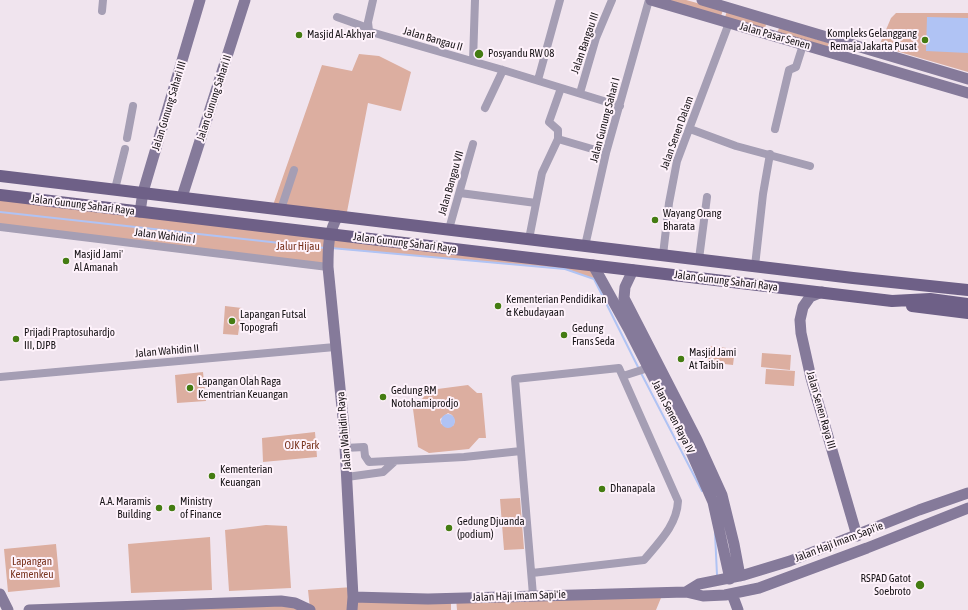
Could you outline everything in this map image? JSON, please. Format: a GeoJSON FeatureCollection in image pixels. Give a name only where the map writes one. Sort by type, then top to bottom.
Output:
{"type":"FeatureCollection","features":[{"type":"Feature","properties":{"kind":"main road","name":"Jalan Gunung Sahari Raya"},"geometry":{"type":"LineString","coordinates":[[0,176],[968,290]]}},
{"type":"Feature","properties":{"kind":"main road","name":"Jalan Gunung Sahari Raya"},"geometry":{"type":"LineString","coordinates":[[0,195],[140,212],[329,243],[593,265],[822,292]]}},
{"type":"Feature","properties":{"kind":"main road"},"geometry":{"type":"LineString","coordinates":[[822,292],[892,300],[930,299],[968,304]]}},
{"type":"Feature","properties":{"kind":"main road"},"geometry":{"type":"LineString","coordinates":[[892,300],[906,305],[968,314]]}},
{"type":"Feature","properties":{"kind":"street"},"geometry":{"type":"LineString","coordinates":[[102,11],[103,0]]}},
{"type":"Feature","properties":{"kind":"street","name":"Jalan Gunung Sahari III"},"geometry":{"type":"LineString","coordinates":[[140,212],[143,192],[200,0]]}},
{"type":"Feature","properties":{"kind":"street","name":"Jalan Gunung Sahari II"},"geometry":{"type":"LineString","coordinates":[[182,197],[245,0]]}},
{"type":"Feature","properties":{"kind":"street"},"geometry":{"type":"LineString","coordinates":[[368,28],[373,0]]}},
{"type":"Feature","properties":{"kind":"street"},"geometry":{"type":"LineString","coordinates":[[473,61],[475,0]]}},
{"type":"Feature","properties":{"kind":"street"},"geometry":{"type":"LineString","coordinates":[[538,80],[560,0]]}},
{"type":"Feature","properties":{"kind":"street","name":"Jalan Bangau III"},"geometry":{"type":"LineString","coordinates":[[580,93],[596,38],[612,0]]}},
{"type":"Feature","properties":{"kind":"street","name":"Jalan Pasar Senen"},"geometry":{"type":"LineString","coordinates":[[650,0],[968,93]]}},
{"type":"Feature","properties":{"kind":"street","name":"Jalan Gunung Sahari I"},"geometry":{"type":"LineString","coordinates":[[585,246],[606,153],[650,0]]}},
{"type":"Feature","properties":{"kind":"street","name":"Jalan Pasar Senen"},"geometry":{"type":"LineString","coordinates":[[702,0],[968,79]]}},
{"type":"Feature","properties":{"kind":"street","name":"Jalan Bangau II"},"geometry":{"type":"LineString","coordinates":[[337,17],[368,28],[371,32],[378,35],[538,80],[620,106]]}},
{"type":"Feature","properties":{"kind":"street"},"geometry":{"type":"LineString","coordinates":[[770,35],[774,21]]}},
{"type":"Feature","properties":{"kind":"street","name":"Jalan Senen Dalam"},"geometry":{"type":"LineString","coordinates":[[663,255],[673,177],[729,23]]}},
{"type":"Feature","properties":{"kind":"street"},"geometry":{"type":"LineString","coordinates":[[775,129],[789,70],[796,68],[803,45]]}},
{"type":"Feature","properties":{"kind":"street"},"geometry":{"type":"LineString","coordinates":[[486,108],[503,70]]}},
{"type":"Feature","properties":{"kind":"street"},"geometry":{"type":"LineString","coordinates":[[529,239],[545,165],[558,139],[558,130],[549,122],[561,88]]}},
{"type":"Feature","properties":{"kind":"street"},"geometry":{"type":"LineString","coordinates":[[128,138],[133,106]]}},
{"type":"Feature","properties":{"kind":"street"},"geometry":{"type":"LineString","coordinates":[[690,129],[736,146],[810,166]]}},
{"type":"Feature","properties":{"kind":"street"},"geometry":{"type":"LineString","coordinates":[[558,139],[606,153]]}},
{"type":"Feature","properties":{"kind":"street","name":"Jalan Bangau VII"},"geometry":{"type":"LineString","coordinates":[[449,229],[473,144]]}},
{"type":"Feature","properties":{"kind":"street"},"geometry":{"type":"LineString","coordinates":[[115,189],[125,149]]}},
{"type":"Feature","properties":{"kind":"street"},"geometry":{"type":"LineString","coordinates":[[756,266],[763,194],[770,154]]}},
{"type":"Feature","properties":{"kind":"street"},"geometry":{"type":"LineString","coordinates":[[281,210],[294,170]]}},
{"type":"Feature","properties":{"kind":"street"},"geometry":{"type":"LineString","coordinates":[[460,194],[536,202]]}},
{"type":"Feature","properties":{"kind":"street"},"geometry":{"type":"LineString","coordinates":[[699,259],[707,197]]}},
{"type":"Feature","properties":{"kind":"street"},"geometry":{"type":"LineString","coordinates":[[329,243],[338,216]]}},
{"type":"Feature","properties":{"kind":"street","name":"Jalan Wahidin I"},"geometry":{"type":"LineString","coordinates":[[0,227],[328,266]]}},
{"type":"Feature","properties":{"kind":"street","name":"Jalan Wahidin Raya"},"geometry":{"type":"LineString","coordinates":[[329,243],[328,266],[347,477],[353,597],[352,610]]}},
{"type":"Feature","properties":{"kind":"street","name":"Jalan Senen Raya IV"},"geometry":{"type":"LineString","coordinates":[[593,265],[638,335],[693,443],[734,544],[735,578]]}},
{"type":"Feature","properties":{"kind":"street","name":"Jalan Senen Raya IV"},"geometry":{"type":"LineString","coordinates":[[633,270],[626,282],[624,293],[648,368],[693,443]]}},
{"type":"Feature","properties":{"kind":"street","name":"Jalan Senen Raya III"},"geometry":{"type":"LineString","coordinates":[[822,292],[810,297],[803,307],[800,320],[801,333],[811,378],[857,536]]}},
{"type":"Feature","properties":{"kind":"street","name":"Jalan Wahidin II"},"geometry":{"type":"LineString","coordinates":[[0,377],[335,348]]}},
{"type":"Feature","properties":{"kind":"street"},"geometry":{"type":"LineString","coordinates":[[532,574],[644,560],[666,534],[674,519],[678,500],[619,368],[515,379],[533,595]]}},
{"type":"Feature","properties":{"kind":"street"},"geometry":{"type":"LineString","coordinates":[[623,376],[648,368]]}},
{"type":"Feature","properties":{"kind":"street"},"geometry":{"type":"LineString","coordinates":[[345,448],[364,447],[365,456],[369,462],[394,462],[521,452]]}},
{"type":"Feature","properties":{"kind":"street"},"geometry":{"type":"LineString","coordinates":[[347,477],[383,472],[394,462]]}},
{"type":"Feature","properties":{"kind":"street","name":"Jalan Haji Imam Sapi'ie"},"geometry":{"type":"LineString","coordinates":[[686,592],[699,584],[735,578],[790,561],[857,536],[919,510],[968,493]]}},
{"type":"Feature","properties":{"kind":"street","name":"Jalan Haji Imam Sapi'ie"},"geometry":{"type":"LineString","coordinates":[[353,597],[428,599],[686,592],[703,596],[732,594],[759,588],[795,575],[968,508]]}},
{"type":"Feature","properties":{"kind":"street"},"geometry":{"type":"LineString","coordinates":[[790,561],[795,575]]}},
{"type":"Feature","properties":{"kind":"street"},"geometry":{"type":"LineString","coordinates":[[0,594],[7,610]]}},
{"type":"Feature","properties":{"kind":"street"},"geometry":{"type":"LineString","coordinates":[[732,594],[738,610]]}},
{"type":"Feature","properties":{"kind":"street"},"geometry":{"type":"LineString","coordinates":[[29,610],[281,601],[295,603],[310,610]]}},
{"type":"Feature","properties":{"kind":"street"},"geometry":{"type":"LineString","coordinates":[[0,608],[7,610]]}},
{"type":"Feature","properties":{"kind":"green space"},"geometry":{"type":"Polygon","coordinates":[[[664,0],[686,0],[723,10],[721,16],[664,0]]]}},
{"type":"Feature","properties":{"kind":"green space"},"geometry":{"type":"Polygon","coordinates":[[[727,11],[766,24],[765,30],[725,17],[727,11]]]}},
{"type":"Feature","properties":{"kind":"green space","name":"Kompleks Gelanggang Remaja Jakarta Pusat"},"geometry":{"type":"Polygon","coordinates":[[[896,13],[968,13],[968,72],[879,46],[891,18],[896,13]]]}},
{"type":"Feature","properties":{"kind":"green space"},"geometry":{"type":"Polygon","coordinates":[[[779,28],[829,43],[827,48],[777,34],[779,28]]]}},
{"type":"Feature","properties":{"kind":"green space"},"geometry":{"type":"Polygon","coordinates":[[[359,54],[379,56],[411,72],[401,111],[368,103],[346,217],[272,208],[322,65],[352,71],[359,54]]]}},
{"type":"Feature","properties":{"kind":"green space","name":"Jalur Hijau"},"geometry":{"type":"Polygon","coordinates":[[[0,195],[593,265],[600,277],[594,279],[564,269],[328,248],[328,267],[0,227],[0,195]]]}},
{"type":"Feature","properties":{"kind":"green space","name":"Lapangan Futsal Topografi"},"geometry":{"type":"Polygon","coordinates":[[[225,306],[242,308],[238,335],[223,334],[225,306]]]}},
{"type":"Feature","properties":{"kind":"green space"},"geometry":{"type":"Polygon","coordinates":[[[710,346],[735,349],[733,365],[707,362],[710,346]]]}},
{"type":"Feature","properties":{"kind":"green space"},"geometry":{"type":"Polygon","coordinates":[[[762,353],[791,355],[790,370],[761,367],[762,353]]]}},
{"type":"Feature","properties":{"kind":"green space"},"geometry":{"type":"Polygon","coordinates":[[[766,369],[795,371],[794,386],[765,384],[766,369]]]}},
{"type":"Feature","properties":{"kind":"green space","name":"Lapangan Olah Raga Kementrian Keuangan"},"geometry":{"type":"Polygon","coordinates":[[[203,372],[206,401],[177,403],[175,375],[203,372]]]}},
{"type":"Feature","properties":{"kind":"green space"},"geometry":{"type":"Polygon","coordinates":[[[468,385],[477,393],[482,393],[486,438],[479,438],[469,449],[429,453],[418,447],[413,409],[430,390],[468,385]],[[448,413],[440,419],[441,424],[453,426],[455,421],[452,415],[448,413]]]}},
{"type":"Feature","properties":{"kind":"green space","name":"OJK Park"},"geometry":{"type":"Polygon","coordinates":[[[315,432],[317,457],[263,462],[262,438],[315,432]]]}},
{"type":"Feature","properties":{"kind":"green space"},"geometry":{"type":"Polygon","coordinates":[[[520,498],[524,549],[504,550],[500,499],[520,498]]]}},
{"type":"Feature","properties":{"kind":"green space"},"geometry":{"type":"Polygon","coordinates":[[[266,525],[287,526],[291,588],[229,591],[225,530],[266,525]]]}},
{"type":"Feature","properties":{"kind":"green space"},"geometry":{"type":"Polygon","coordinates":[[[210,537],[212,590],[131,593],[128,544],[210,537]]]}},
{"type":"Feature","properties":{"kind":"green space","name":"Lapangan Kemenkeu"},"geometry":{"type":"Polygon","coordinates":[[[56,544],[60,587],[8,592],[4,549],[56,544]]]}},
{"type":"Feature","properties":{"kind":"green space"},"geometry":{"type":"Polygon","coordinates":[[[353,587],[350,610],[29,610],[288,601],[310,609],[308,590],[353,587]]]}},
{"type":"Feature","properties":{"kind":"green space"},"geometry":{"type":"Polygon","coordinates":[[[663,593],[656,610],[457,610],[456,598],[663,593]]]}},
{"type":"Feature","properties":{"kind":"green space"},"geometry":{"type":"Polygon","coordinates":[[[353,597],[451,598],[451,610],[351,610],[353,597]]]}},
{"type":"Feature","properties":{"kind":"water"},"geometry":{"type":"Polygon","coordinates":[[[927,17],[968,18],[968,53],[926,51],[927,17]]]}},
{"type":"Feature","properties":{"kind":"water"},"geometry":{"type":"Polygon","coordinates":[[[445,414],[451,414],[455,418],[455,424],[451,428],[445,428],[441,424],[441,418],[445,414]]]}},
{"type":"Feature","properties":{"kind":"waterway"},"geometry":{"type":"LineString","coordinates":[[0,212],[325,248]]}},
{"type":"Feature","properties":{"kind":"waterway"},"geometry":{"type":"LineString","coordinates":[[331,248],[565,269],[594,279],[639,369]]}},
{"type":"Feature","properties":{"kind":"waterway"},"geometry":{"type":"LineString","coordinates":[[641,373],[702,491]]}},
{"type":"Feature","properties":{"kind":"waterway"},"geometry":{"type":"LineString","coordinates":[[715,533],[717,575]]}},
{"type":"Feature","properties":{"kind":"place","name":"Masjid Al-Akhyar"},"geometry":{"type":"Point","coordinates":[299,35]}},
{"type":"Feature","properties":{"kind":"place","name":"Kompleks Gelanggang Remaja Jakarta Pusat"},"geometry":{"type":"Point","coordinates":[925,40]}},
{"type":"Feature","properties":{"kind":"place","name":"Posyandu RW 08"},"geometry":{"type":"Point","coordinates":[479,54]}},
{"type":"Feature","properties":{"kind":"place","name":"Wayang Orang Bharata"},"geometry":{"type":"Point","coordinates":[655,220]}},
{"type":"Feature","properties":{"kind":"place","name":"Masjid Jami' Al Amanah"},"geometry":{"type":"Point","coordinates":[66,261]}},
{"type":"Feature","properties":{"kind":"place","name":"Kementerian Pendidikan & Kebudayaan"},"geometry":{"type":"Point","coordinates":[498,306]}},
{"type":"Feature","properties":{"kind":"place","name":"Lapangan Futsal Topografi"},"geometry":{"type":"Point","coordinates":[232,321]}},
{"type":"Feature","properties":{"kind":"place","name":"Gedung Frans Seda"},"geometry":{"type":"Point","coordinates":[564,335]}},
{"type":"Feature","properties":{"kind":"place","name":"Prijadi Praptosuhardjo III, DJPB"},"geometry":{"type":"Point","coordinates":[16,339]}},
{"type":"Feature","properties":{"kind":"place","name":"Masjid Jami At Taibin"},"geometry":{"type":"Point","coordinates":[681,359]}},
{"type":"Feature","properties":{"kind":"place","name":"Lapangan Olah Raga Kementrian Keuangan"},"geometry":{"type":"Point","coordinates":[190,388]}},
{"type":"Feature","properties":{"kind":"place","name":"Gedung RM Notohamiprodjo"},"geometry":{"type":"Point","coordinates":[383,397]}},
{"type":"Feature","properties":{"kind":"place","name":"Kementerian Keuangan"},"geometry":{"type":"Point","coordinates":[212,476]}},
{"type":"Feature","properties":{"kind":"place","name":"Dhanapala"},"geometry":{"type":"Point","coordinates":[602,489]}},
{"type":"Feature","properties":{"kind":"place","name":"A.A. Maramis Building"},"geometry":{"type":"Point","coordinates":[159,508]}},
{"type":"Feature","properties":{"kind":"place","name":"Ministry of Finance"},"geometry":{"type":"Point","coordinates":[172,508]}},
{"type":"Feature","properties":{"kind":"place","name":"Gedung Djuanda (podium)"},"geometry":{"type":"Point","coordinates":[449,528]}},
{"type":"Feature","properties":{"kind":"place","name":"RSPAD Gatot Soebroto"},"geometry":{"type":"Point","coordinates":[920,585]}}]}
